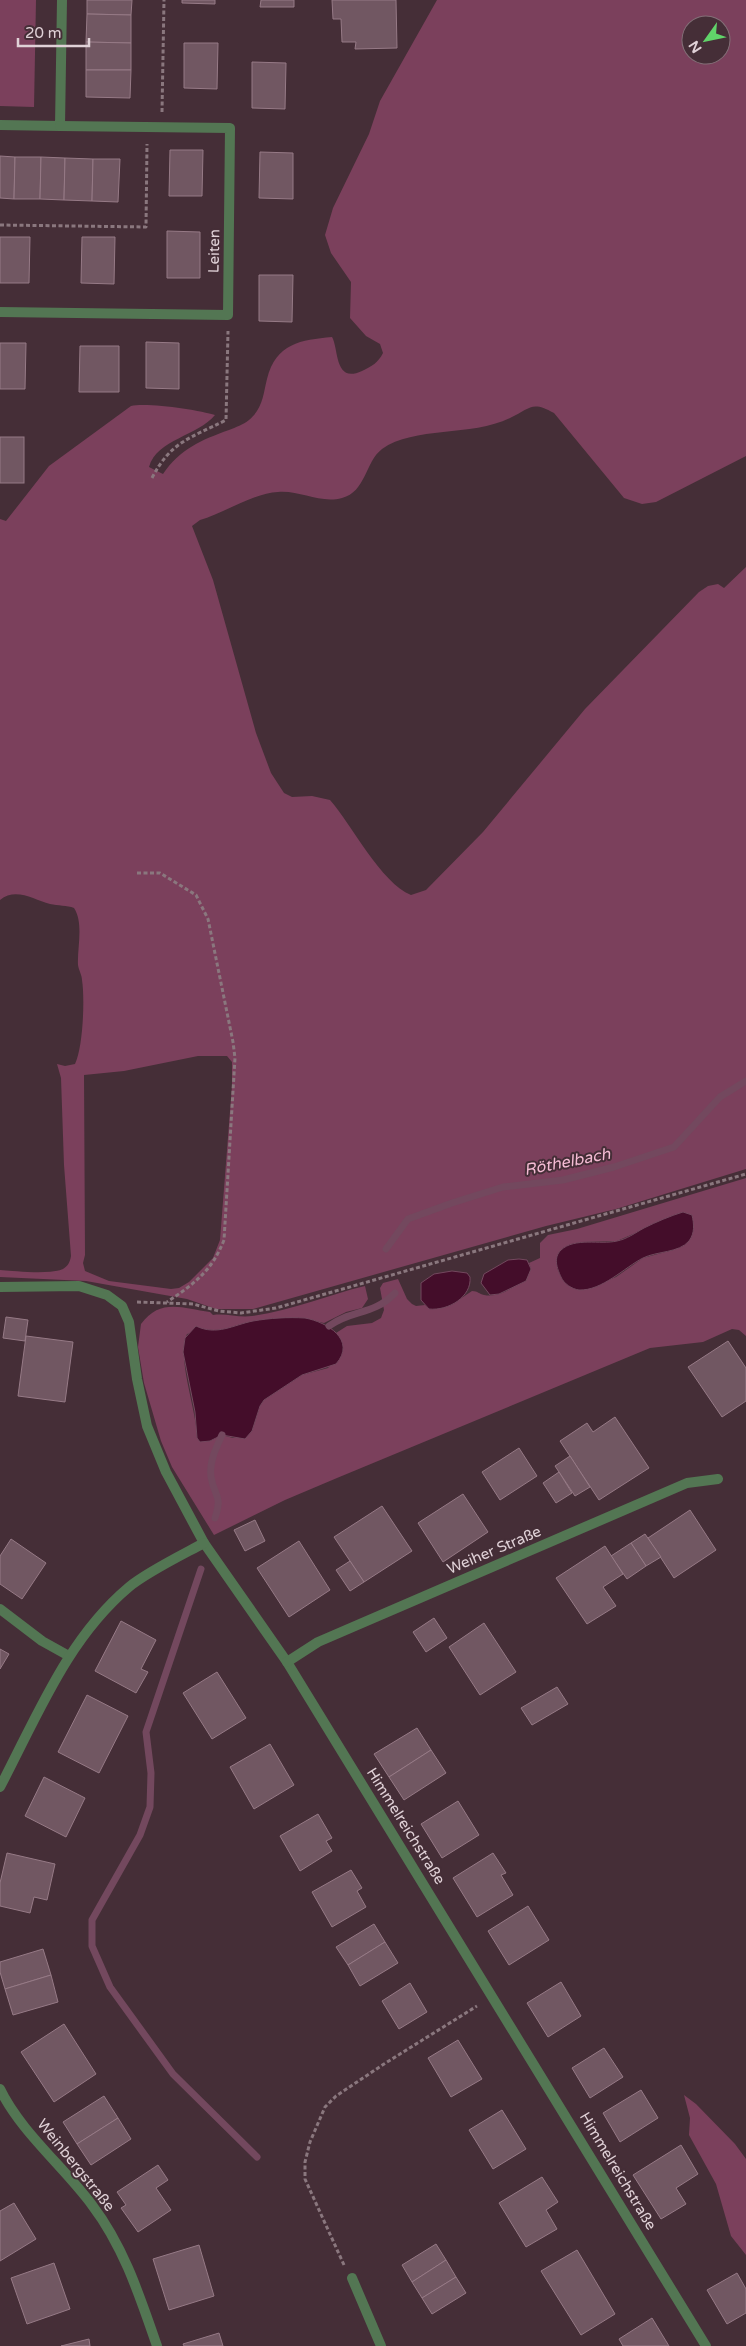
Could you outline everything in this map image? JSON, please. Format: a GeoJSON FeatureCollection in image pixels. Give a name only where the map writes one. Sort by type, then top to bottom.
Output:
{"type":"FeatureCollection","features":[{"type":"Feature","properties":{"kind":"street"},"geometry":{"type":"LineString","coordinates":[[60,126],[62,0]]}},
{"type":"Feature","properties":{"kind":"street","name":"Leiten"},"geometry":{"type":"LineString","coordinates":[[0,125],[230,128],[228,315]]}},
{"type":"Feature","properties":{"kind":"street"},"geometry":{"type":"LineString","coordinates":[[0,312],[228,315]]}},
{"type":"Feature","properties":{"kind":"street"},"geometry":{"type":"LineString","coordinates":[[0,1288],[79,1286],[107,1296],[122,1306]]}},
{"type":"Feature","properties":{"kind":"street","name":"Himmelreichstraße"},"geometry":{"type":"LineString","coordinates":[[122,1306],[129,1322],[137,1379],[148,1426],[166,1472],[204,1543],[287,1662],[706,2346]]}},
{"type":"Feature","properties":{"kind":"street","name":"Weiher Straße"},"geometry":{"type":"LineString","coordinates":[[287,1662],[318,1642],[687,1483],[718,1479]]}},
{"type":"Feature","properties":{"kind":"street"},"geometry":{"type":"LineString","coordinates":[[0,1787],[69,1656],[90,1626],[131,1585],[204,1543]]}},
{"type":"Feature","properties":{"kind":"street"},"geometry":{"type":"LineString","coordinates":[[0,1609],[42,1641],[69,1656]]}},
{"type":"Feature","properties":{"kind":"street","name":"Weinbergstraße"},"geometry":{"type":"LineString","coordinates":[[0,2089],[5,2100],[93,2206],[118,2246],[139,2294],[157,2346]]}},
{"type":"Feature","properties":{"kind":"street"},"geometry":{"type":"LineString","coordinates":[[352,2278],[380,2346]]}},
{"type":"Feature","properties":{"kind":"path"},"geometry":{"type":"LineString","coordinates":[[162,128],[164,0]]}},
{"type":"Feature","properties":{"kind":"path"},"geometry":{"type":"LineString","coordinates":[[0,225],[146,227],[147,127]]}},
{"type":"Feature","properties":{"kind":"path"},"geometry":{"type":"LineString","coordinates":[[152,478],[162,460],[174,446],[226,420],[228,405],[228,315]]}},
{"type":"Feature","properties":{"kind":"path"},"geometry":{"type":"LineString","coordinates":[[137,873],[160,873],[196,895],[208,919],[234,1050],[231,1152],[224,1240],[215,1260],[206,1272],[166,1302]]}},
{"type":"Feature","properties":{"kind":"path"},"geometry":{"type":"LineString","coordinates":[[122,1306],[141,1301],[166,1302],[200,1305],[219,1311],[258,1312],[746,1174]]}},
{"type":"Feature","properties":{"kind":"path"},"geometry":{"type":"LineString","coordinates":[[352,2278],[340,2259],[305,2179],[304,2162],[324,2107],[336,2096],[384,2064],[493,1996]]}},
{"type":"Feature","properties":{"kind":"shaded area"},"geometry":{"type":"Polygon","coordinates":[[[0,0],[36,0],[34,107],[0,106],[0,0]]]}},
{"type":"Feature","properties":{"kind":"shaded area"},"geometry":{"type":"Polygon","coordinates":[[[437,0],[746,0],[746,456],[656,502],[642,504],[624,498],[554,413],[535,406],[495,424],[478,428],[426,434],[395,442],[382,449],[376,455],[356,490],[342,498],[326,499],[286,492],[269,493],[249,499],[200,520],[192,526],[213,580],[256,733],[271,773],[284,793],[292,797],[312,796],[330,800],[389,879],[411,895],[426,890],[483,832],[585,709],[699,592],[708,586],[718,584],[724,588],[746,567],[746,1169],[616,1209],[546,1226],[253,1309],[216,1309],[187,1299],[86,1281],[0,1277],[0,1270],[57,1271],[65,1268],[70,1260],[61,1078],[57,1064],[65,1066],[75,1064],[78,1057],[82,1035],[83,998],[82,978],[78,965],[79,921],[74,908],[50,904],[19,894],[6,896],[0,900],[0,519],[6,521],[49,466],[131,406],[173,407],[215,415],[199,428],[160,450],[153,458],[149,467],[163,474],[177,458],[192,446],[242,425],[254,415],[262,401],[271,367],[283,351],[291,346],[300,342],[332,337],[339,363],[346,373],[353,374],[362,371],[377,362],[383,353],[380,344],[366,336],[350,318],[351,282],[331,253],[325,235],[333,208],[369,134],[380,101],[437,0]],[[198,1056],[124,1071],[84,1075],[85,1255],[83,1263],[85,1271],[109,1281],[171,1289],[179,1288],[189,1282],[213,1258],[220,1240],[232,1086],[232,1062],[227,1056],[198,1056]]]}},
{"type":"Feature","properties":{"kind":"shaded area"},"geometry":{"type":"Polygon","coordinates":[[[746,1178],[746,1336],[739,1330],[732,1329],[703,1342],[650,1348],[285,1500],[214,1535],[172,1467],[161,1441],[144,1383],[138,1347],[141,1324],[148,1316],[164,1308],[181,1307],[210,1312],[213,1315],[252,1316],[295,1307],[365,1286],[368,1299],[362,1308],[346,1312],[324,1323],[301,1318],[267,1319],[220,1331],[204,1330],[187,1334],[184,1344],[185,1370],[197,1438],[210,1441],[222,1435],[233,1438],[252,1431],[260,1406],[264,1400],[302,1375],[328,1368],[343,1351],[342,1343],[336,1333],[347,1326],[372,1323],[381,1318],[384,1310],[380,1288],[383,1283],[398,1279],[407,1299],[412,1304],[416,1306],[425,1305],[429,1309],[451,1305],[472,1291],[484,1295],[498,1295],[511,1289],[527,1274],[531,1269],[529,1263],[540,1258],[540,1243],[548,1235],[577,1229],[746,1178]],[[679,1214],[617,1241],[581,1242],[557,1268],[562,1279],[596,1285],[616,1277],[643,1258],[673,1250],[679,1214]]]}},
{"type":"Feature","properties":{"kind":"shaded area"},"geometry":{"type":"Polygon","coordinates":[[[683,1212],[692,1215],[694,1225],[691,1238],[680,1248],[643,1258],[596,1287],[574,1289],[562,1280],[556,1260],[561,1250],[567,1246],[580,1242],[621,1240],[668,1217],[683,1212]]]}},
{"type":"Feature","properties":{"kind":"shaded area"},"geometry":{"type":"Polygon","coordinates":[[[508,1260],[527,1260],[531,1269],[526,1281],[499,1294],[490,1295],[481,1283],[484,1274],[508,1260]]]}},
{"type":"Feature","properties":{"kind":"shaded area"},"geometry":{"type":"Polygon","coordinates":[[[452,1271],[467,1273],[470,1277],[467,1291],[451,1305],[444,1308],[429,1309],[421,1300],[421,1283],[434,1274],[452,1271]]]}},
{"type":"Feature","properties":{"kind":"shaded area"},"geometry":{"type":"Polygon","coordinates":[[[305,1318],[330,1328],[337,1334],[343,1347],[342,1355],[336,1364],[302,1375],[264,1400],[260,1406],[252,1431],[245,1439],[222,1435],[210,1441],[200,1442],[197,1438],[195,1412],[183,1352],[185,1338],[196,1326],[204,1329],[218,1330],[259,1320],[305,1318]]]}},
{"type":"Feature","properties":{"kind":"shaded area"},"geometry":{"type":"Polygon","coordinates":[[[684,2095],[696,2104],[735,2144],[746,2159],[746,2255],[731,2236],[716,2184],[689,2135],[690,2118],[684,2095]]]}},
{"type":"Feature","properties":{"kind":"building"},"geometry":{"type":"Polygon","coordinates":[[[87,0],[132,0],[131,15],[87,14],[87,0]]]}},
{"type":"Feature","properties":{"kind":"building"},"geometry":{"type":"Polygon","coordinates":[[[182,0],[215,0],[215,4],[182,3],[182,0]]]}},
{"type":"Feature","properties":{"kind":"building"},"geometry":{"type":"Polygon","coordinates":[[[261,0],[294,0],[294,7],[260,7],[261,0]]]}},
{"type":"Feature","properties":{"kind":"building"},"geometry":{"type":"Polygon","coordinates":[[[332,0],[396,0],[397,48],[355,49],[356,42],[342,42],[341,19],[333,19],[332,0]]]}},
{"type":"Feature","properties":{"kind":"building"},"geometry":{"type":"Polygon","coordinates":[[[87,14],[131,15],[131,43],[86,42],[87,14]]]}},
{"type":"Feature","properties":{"kind":"building"},"geometry":{"type":"Polygon","coordinates":[[[86,42],[131,43],[131,70],[86,70],[86,42]]]}},
{"type":"Feature","properties":{"kind":"building"},"geometry":{"type":"Polygon","coordinates":[[[184,43],[218,43],[217,89],[184,88],[184,43]]]}},
{"type":"Feature","properties":{"kind":"building"},"geometry":{"type":"Polygon","coordinates":[[[252,62],[286,63],[285,109],[252,108],[252,62]]]}},
{"type":"Feature","properties":{"kind":"building"},"geometry":{"type":"Polygon","coordinates":[[[86,70],[131,70],[130,98],[86,97],[86,70]]]}},
{"type":"Feature","properties":{"kind":"building"},"geometry":{"type":"Polygon","coordinates":[[[170,150],[203,150],[202,196],[169,196],[170,150]]]}},
{"type":"Feature","properties":{"kind":"building"},"geometry":{"type":"Polygon","coordinates":[[[260,152],[293,153],[293,199],[259,198],[260,152]]]}},
{"type":"Feature","properties":{"kind":"building"},"geometry":{"type":"Polygon","coordinates":[[[0,156],[15,157],[14,199],[0,198],[0,156]]]}},
{"type":"Feature","properties":{"kind":"building"},"geometry":{"type":"Polygon","coordinates":[[[15,157],[41,157],[40,199],[14,199],[15,157]]]}},
{"type":"Feature","properties":{"kind":"building"},"geometry":{"type":"Polygon","coordinates":[[[41,157],[65,158],[64,200],[40,199],[41,157]]]}},
{"type":"Feature","properties":{"kind":"building"},"geometry":{"type":"Polygon","coordinates":[[[65,158],[93,159],[92,201],[64,200],[65,158]]]}},
{"type":"Feature","properties":{"kind":"building"},"geometry":{"type":"Polygon","coordinates":[[[93,159],[120,159],[118,202],[92,201],[93,159]]]}},
{"type":"Feature","properties":{"kind":"building"},"geometry":{"type":"Polygon","coordinates":[[[167,231],[200,232],[200,278],[167,278],[167,231]]]}},
{"type":"Feature","properties":{"kind":"building"},"geometry":{"type":"Polygon","coordinates":[[[0,237],[30,237],[29,283],[0,283],[0,237]]]}},
{"type":"Feature","properties":{"kind":"building"},"geometry":{"type":"Polygon","coordinates":[[[82,237],[115,237],[114,284],[81,283],[82,237]]]}},
{"type":"Feature","properties":{"kind":"building"},"geometry":{"type":"Polygon","coordinates":[[[259,275],[293,275],[292,322],[259,321],[259,275]]]}},
{"type":"Feature","properties":{"kind":"building"},"geometry":{"type":"Polygon","coordinates":[[[146,342],[179,343],[179,389],[146,388],[146,342]]]}},
{"type":"Feature","properties":{"kind":"building"},"geometry":{"type":"Polygon","coordinates":[[[0,343],[26,343],[25,389],[0,389],[0,343]]]}},
{"type":"Feature","properties":{"kind":"building"},"geometry":{"type":"Polygon","coordinates":[[[80,346],[119,346],[119,392],[79,392],[80,346]]]}},
{"type":"Feature","properties":{"kind":"building"},"geometry":{"type":"Polygon","coordinates":[[[0,437],[24,437],[24,483],[0,483],[0,437]]]}},
{"type":"Feature","properties":{"kind":"building"},"geometry":{"type":"Polygon","coordinates":[[[6,1317],[28,1320],[25,1341],[3,1338],[6,1317]]]}},
{"type":"Feature","properties":{"kind":"building"},"geometry":{"type":"Polygon","coordinates":[[[26,1336],[73,1342],[65,1402],[18,1396],[26,1336]]]}},
{"type":"Feature","properties":{"kind":"building"},"geometry":{"type":"Polygon","coordinates":[[[728,1341],[746,1368],[746,1401],[722,1417],[688,1367],[728,1341]]]}},
{"type":"Feature","properties":{"kind":"building"},"geometry":{"type":"Polygon","coordinates":[[[615,1417],[649,1468],[599,1500],[560,1441],[587,1423],[593,1432],[615,1417]]]}},
{"type":"Feature","properties":{"kind":"building"},"geometry":{"type":"Polygon","coordinates":[[[519,1448],[537,1476],[500,1500],[482,1472],[519,1448]]]}},
{"type":"Feature","properties":{"kind":"building"},"geometry":{"type":"Polygon","coordinates":[[[570,1456],[590,1487],[575,1496],[555,1466],[570,1456]]]}},
{"type":"Feature","properties":{"kind":"building"},"geometry":{"type":"Polygon","coordinates":[[[559,1472],[572,1493],[556,1503],[543,1483],[559,1472]]]}},
{"type":"Feature","properties":{"kind":"building"},"geometry":{"type":"Polygon","coordinates":[[[463,1494],[488,1532],[443,1562],[418,1523],[463,1494]]]}},
{"type":"Feature","properties":{"kind":"building"},"geometry":{"type":"Polygon","coordinates":[[[382,1506],[412,1551],[364,1582],[334,1537],[382,1506]]]}},
{"type":"Feature","properties":{"kind":"building"},"geometry":{"type":"Polygon","coordinates":[[[690,1510],[716,1550],[674,1578],[648,1538],[690,1510]]]}},
{"type":"Feature","properties":{"kind":"building"},"geometry":{"type":"Polygon","coordinates":[[[255,1520],[265,1541],[245,1551],[234,1530],[255,1520]]]}},
{"type":"Feature","properties":{"kind":"building"},"geometry":{"type":"Polygon","coordinates":[[[645,1534],[661,1557],[646,1566],[631,1543],[645,1534]]]}},
{"type":"Feature","properties":{"kind":"building"},"geometry":{"type":"Polygon","coordinates":[[[11,1539],[46,1563],[22,1599],[0,1584],[0,1556],[11,1539]]]}},
{"type":"Feature","properties":{"kind":"building"},"geometry":{"type":"Polygon","coordinates":[[[299,1541],[330,1590],[289,1617],[257,1568],[299,1541]]]}},
{"type":"Feature","properties":{"kind":"building"},"geometry":{"type":"Polygon","coordinates":[[[631,1543],[646,1566],[627,1579],[611,1556],[631,1543]]]}},
{"type":"Feature","properties":{"kind":"building"},"geometry":{"type":"Polygon","coordinates":[[[605,1546],[623,1574],[603,1587],[616,1606],[587,1624],[556,1578],[605,1546]]]}},
{"type":"Feature","properties":{"kind":"building"},"geometry":{"type":"Polygon","coordinates":[[[350,1561],[364,1582],[350,1591],[336,1570],[350,1561]]]}},
{"type":"Feature","properties":{"kind":"building"},"geometry":{"type":"Polygon","coordinates":[[[434,1618],[447,1638],[426,1652],[413,1632],[434,1618]]]}},
{"type":"Feature","properties":{"kind":"building"},"geometry":{"type":"Polygon","coordinates":[[[121,1621],[156,1640],[141,1669],[148,1672],[136,1693],[95,1671],[121,1621]]]}},
{"type":"Feature","properties":{"kind":"building"},"geometry":{"type":"Polygon","coordinates":[[[484,1623],[516,1672],[480,1695],[449,1647],[484,1623]]]}},
{"type":"Feature","properties":{"kind":"building"},"geometry":{"type":"Polygon","coordinates":[[[0,1649],[9,1654],[0,1669],[0,1649]]]}},
{"type":"Feature","properties":{"kind":"building"},"geometry":{"type":"Polygon","coordinates":[[[217,1672],[246,1718],[212,1739],[183,1693],[217,1672]]]}},
{"type":"Feature","properties":{"kind":"building"},"geometry":{"type":"Polygon","coordinates":[[[557,1687],[568,1704],[532,1725],[521,1708],[557,1687]]]}},
{"type":"Feature","properties":{"kind":"building"},"geometry":{"type":"Polygon","coordinates":[[[87,1695],[128,1716],[99,1773],[58,1752],[87,1695]]]}},
{"type":"Feature","properties":{"kind":"building"},"geometry":{"type":"Polygon","coordinates":[[[417,1728],[431,1750],[389,1777],[374,1754],[417,1728]]]}},
{"type":"Feature","properties":{"kind":"building"},"geometry":{"type":"Polygon","coordinates":[[[270,1744],[294,1785],[254,1809],[230,1767],[270,1744]]]}},
{"type":"Feature","properties":{"kind":"building"},"geometry":{"type":"Polygon","coordinates":[[[431,1750],[446,1773],[404,1800],[389,1777],[431,1750]]]}},
{"type":"Feature","properties":{"kind":"building"},"geometry":{"type":"Polygon","coordinates":[[[44,1777],[85,1798],[66,1837],[25,1816],[44,1777]]]}},
{"type":"Feature","properties":{"kind":"building"},"geometry":{"type":"Polygon","coordinates":[[[458,1801],[479,1835],[442,1858],[421,1824],[458,1801]]]}},
{"type":"Feature","properties":{"kind":"building"},"geometry":{"type":"Polygon","coordinates":[[[318,1814],[332,1838],[326,1841],[332,1851],[300,1871],[280,1836],[318,1814]]]}},
{"type":"Feature","properties":{"kind":"building"},"geometry":{"type":"Polygon","coordinates":[[[7,1853],[55,1864],[47,1900],[34,1897],[30,1913],[0,1906],[0,1883],[7,1853]]]}},
{"type":"Feature","properties":{"kind":"building"},"geometry":{"type":"Polygon","coordinates":[[[493,1853],[506,1873],[501,1875],[513,1895],[477,1917],[453,1878],[493,1853]]]}},
{"type":"Feature","properties":{"kind":"building"},"geometry":{"type":"Polygon","coordinates":[[[351,1870],[362,1888],[357,1891],[366,1907],[332,1927],[312,1892],[351,1870]]]}},
{"type":"Feature","properties":{"kind":"building"},"geometry":{"type":"Polygon","coordinates":[[[528,1906],[549,1940],[509,1965],[488,1931],[528,1906]]]}},
{"type":"Feature","properties":{"kind":"building"},"geometry":{"type":"Polygon","coordinates":[[[374,1924],[385,1942],[348,1965],[336,1947],[374,1924]]]}},
{"type":"Feature","properties":{"kind":"building"},"geometry":{"type":"Polygon","coordinates":[[[385,1942],[398,1963],[360,1986],[348,1965],[385,1942]]]}},
{"type":"Feature","properties":{"kind":"building"},"geometry":{"type":"Polygon","coordinates":[[[43,1949],[51,1975],[5,1989],[0,1972],[0,1962],[43,1949]]]}},
{"type":"Feature","properties":{"kind":"building"},"geometry":{"type":"Polygon","coordinates":[[[51,1975],[58,2002],[13,2015],[5,1989],[51,1975]]]}},
{"type":"Feature","properties":{"kind":"building"},"geometry":{"type":"Polygon","coordinates":[[[561,1982],[581,2016],[548,2037],[527,2003],[561,1982]]]}},
{"type":"Feature","properties":{"kind":"building"},"geometry":{"type":"Polygon","coordinates":[[[410,1983],[427,2012],[399,2029],[382,2001],[410,1983]]]}},
{"type":"Feature","properties":{"kind":"building"},"geometry":{"type":"Polygon","coordinates":[[[64,2024],[96,2074],[54,2102],[21,2052],[64,2024]]]}},
{"type":"Feature","properties":{"kind":"building"},"geometry":{"type":"Polygon","coordinates":[[[458,2040],[482,2079],[451,2097],[428,2058],[458,2040]]]}},
{"type":"Feature","properties":{"kind":"building"},"geometry":{"type":"Polygon","coordinates":[[[604,2048],[623,2077],[590,2098],[572,2068],[604,2048]]]}},
{"type":"Feature","properties":{"kind":"building"},"geometry":{"type":"Polygon","coordinates":[[[641,2090],[658,2118],[620,2142],[603,2113],[641,2090]]]}},
{"type":"Feature","properties":{"kind":"building"},"geometry":{"type":"Polygon","coordinates":[[[104,2096],[118,2118],[77,2144],[63,2122],[104,2096]]]}},
{"type":"Feature","properties":{"kind":"building"},"geometry":{"type":"Polygon","coordinates":[[[502,2110],[526,2149],[493,2169],[469,2130],[502,2110]]]}},
{"type":"Feature","properties":{"kind":"building"},"geometry":{"type":"Polygon","coordinates":[[[118,2118],[131,2139],[91,2165],[77,2144],[118,2118]]]}},
{"type":"Feature","properties":{"kind":"building"},"geometry":{"type":"Polygon","coordinates":[[[681,2145],[698,2174],[676,2188],[686,2204],[661,2219],[633,2175],[681,2145]]]}},
{"type":"Feature","properties":{"kind":"building"},"geometry":{"type":"Polygon","coordinates":[[[158,2165],[168,2180],[156,2188],[171,2210],[138,2232],[121,2208],[126,2205],[117,2192],[158,2165]]]}},
{"type":"Feature","properties":{"kind":"building"},"geometry":{"type":"Polygon","coordinates":[[[542,2177],[558,2202],[546,2210],[557,2229],[526,2247],[499,2203],[542,2177]]]}},
{"type":"Feature","properties":{"kind":"building"},"geometry":{"type":"Polygon","coordinates":[[[14,2203],[36,2239],[0,2261],[0,2211],[14,2203]]]}},
{"type":"Feature","properties":{"kind":"building"},"geometry":{"type":"Polygon","coordinates":[[[436,2244],[446,2260],[412,2282],[402,2265],[436,2244]]]}},
{"type":"Feature","properties":{"kind":"building"},"geometry":{"type":"Polygon","coordinates":[[[199,2245],[214,2296],[169,2310],[153,2259],[199,2245]]]}},
{"type":"Feature","properties":{"kind":"building"},"geometry":{"type":"Polygon","coordinates":[[[577,2250],[615,2314],[581,2335],[541,2271],[577,2250]]]}},
{"type":"Feature","properties":{"kind":"building"},"geometry":{"type":"Polygon","coordinates":[[[446,2260],[456,2277],[422,2298],[412,2282],[446,2260]]]}},
{"type":"Feature","properties":{"kind":"building"},"geometry":{"type":"Polygon","coordinates":[[[54,2263],[70,2309],[27,2324],[11,2278],[54,2263]]]}},
{"type":"Feature","properties":{"kind":"building"},"geometry":{"type":"Polygon","coordinates":[[[737,2273],[746,2289],[746,2313],[727,2324],[707,2290],[737,2273]]]}},
{"type":"Feature","properties":{"kind":"building"},"geometry":{"type":"Polygon","coordinates":[[[456,2277],[466,2293],[432,2314],[422,2298],[456,2277]]]}},
{"type":"Feature","properties":{"kind":"building"},"geometry":{"type":"Polygon","coordinates":[[[652,2318],[669,2346],[623,2346],[619,2339],[652,2318]]]}},
{"type":"Feature","properties":{"kind":"building"},"geometry":{"type":"Polygon","coordinates":[[[219,2333],[223,2346],[184,2346],[183,2344],[219,2333]]]}},
{"type":"Feature","properties":{"kind":"building"},"geometry":{"type":"Polygon","coordinates":[[[89,2339],[90,2346],[61,2346],[89,2339]]]}},
{"type":"Feature","properties":{"kind":"waterway","name":"Röthelbach"},"geometry":{"type":"LineString","coordinates":[[386,1249],[408,1219],[452,1203],[503,1187],[563,1180],[614,1167],[674,1147],[720,1097],[746,1081]]}},
{"type":"Feature","properties":{"kind":"waterway","name":"Röthelbach"},"geometry":{"type":"LineString","coordinates":[[329,1326],[346,1317],[371,1309],[395,1293]]}},
{"type":"Feature","properties":{"kind":"waterway"},"geometry":{"type":"LineString","coordinates":[[215,1518],[218,1500],[212,1484],[211,1466],[222,1435]]}},
{"type":"Feature","properties":{"kind":"waterway"},"geometry":{"type":"LineString","coordinates":[[201,1569],[146,1732],[151,1773],[150,1807],[140,1835],[92,1920],[92,1946],[110,1987],[173,2074],[257,2157]]}}]}
